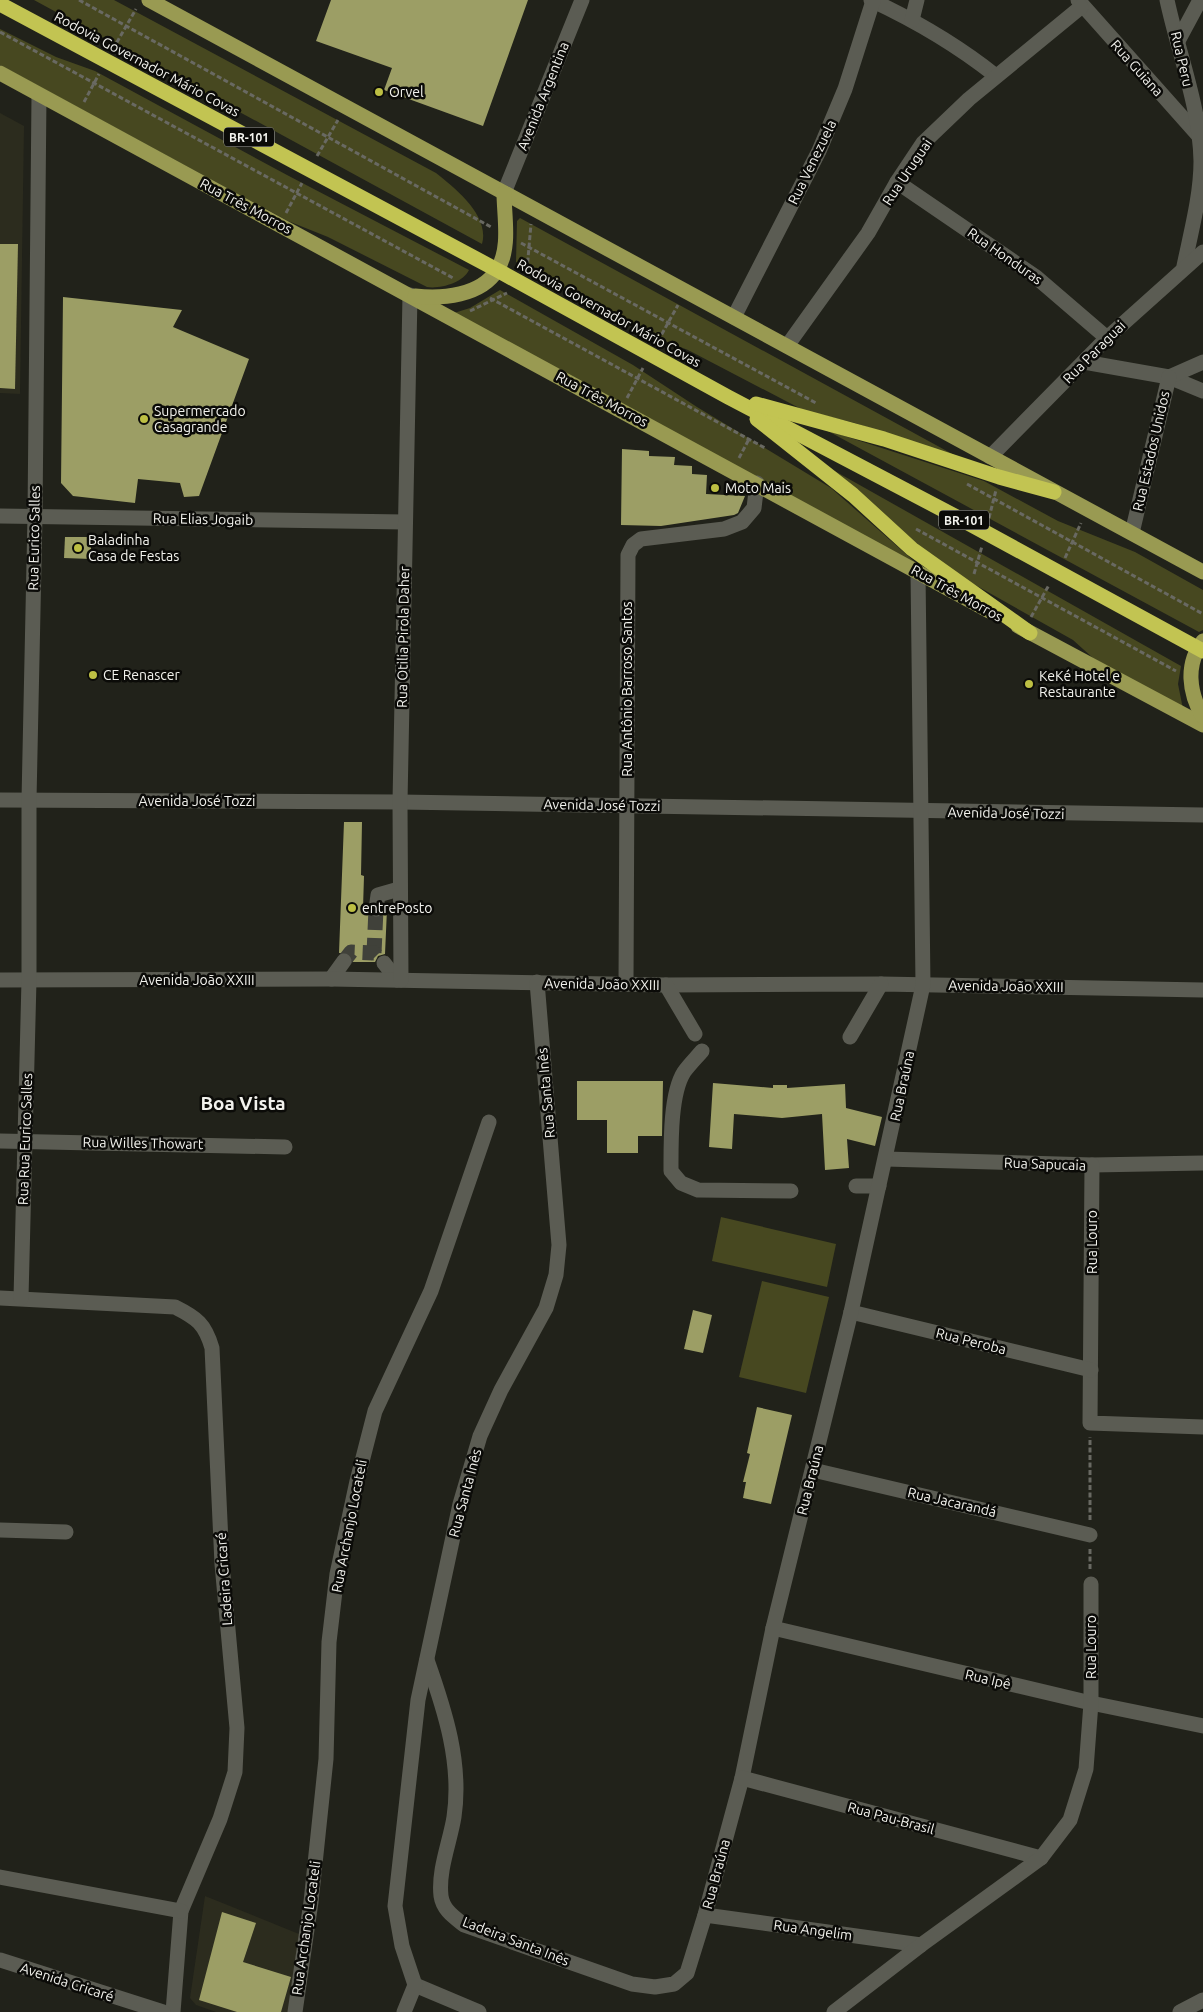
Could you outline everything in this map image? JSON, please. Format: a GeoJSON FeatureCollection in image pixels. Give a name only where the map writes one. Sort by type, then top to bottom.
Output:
{"type":"FeatureCollection","features":[{"type":"Feature","properties":{"kind":"highway","name":"Rodovia Governador Mário Covas"},"geometry":{"type":"LineString","coordinates":[[0,4],[498,270],[728,397],[1201,647]]}},
{"type":"Feature","properties":{"kind":"highway"},"geometry":{"type":"LineString","coordinates":[[728,397],[884,439],[999,477],[1054,492]]}},
{"type":"Feature","properties":{"kind":"highway"},"geometry":{"type":"LineString","coordinates":[[728,397],[853,496],[912,549],[1030,633]]}},
{"type":"Feature","properties":{"kind":"main road"},"geometry":{"type":"LineString","coordinates":[[150,0],[1203,572]]}},
{"type":"Feature","properties":{"kind":"main road","name":"Rua Três Morros"},"geometry":{"type":"LineString","coordinates":[[0,73],[1203,726]]}},
{"type":"Feature","properties":{"kind":"main road"},"geometry":{"type":"LineString","coordinates":[[410,295],[445,297],[473,289],[498,270],[506,235],[504,193]]}},
{"type":"Feature","properties":{"kind":"main road"},"geometry":{"type":"LineString","coordinates":[[1201,647],[1190,679],[1194,702],[1203,717]]}},
{"type":"Feature","properties":{"kind":"street","name":"Avenida Argentina"},"geometry":{"type":"LineString","coordinates":[[504,193],[582,0]]}},
{"type":"Feature","properties":{"kind":"street"},"geometry":{"type":"LineString","coordinates":[[912,20],[917,0]]}},
{"type":"Feature","properties":{"kind":"street","name":"Rua Peru"},"geometry":{"type":"LineString","coordinates":[[1167,0],[1178,41],[1198,136],[1201,161],[1199,187],[1184,266]]}},
{"type":"Feature","properties":{"kind":"street"},"geometry":{"type":"LineString","coordinates":[[1178,41],[1200,0]]}},
{"type":"Feature","properties":{"kind":"street"},"geometry":{"type":"LineString","coordinates":[[872,1],[912,20],[963,49],[996,76]]}},
{"type":"Feature","properties":{"kind":"street","name":"Rua Venezuela"},"geometry":{"type":"LineString","coordinates":[[734,317],[819,151],[845,89],[872,1]]}},
{"type":"Feature","properties":{"kind":"street","name":"Rua Uruguai"},"geometry":{"type":"LineString","coordinates":[[788,346],[868,233],[897,182],[924,143],[969,99],[1079,3]]}},
{"type":"Feature","properties":{"kind":"street","name":"Rua Guiana"},"geometry":{"type":"LineString","coordinates":[[1079,3],[1198,136]]}},
{"type":"Feature","properties":{"kind":"street","name":"Rua Eurico Salles"},"geometry":{"type":"LineString","coordinates":[[29,980],[28,800],[35,516],[39,95]]}},
{"type":"Feature","properties":{"kind":"street","name":"Rua Honduras"},"geometry":{"type":"LineString","coordinates":[[897,182],[1036,277],[1106,338]]}},
{"type":"Feature","properties":{"kind":"street","name":"Rua Paraguai"},"geometry":{"type":"LineString","coordinates":[[990,457],[1106,338],[1184,266],[1203,252]]}},
{"type":"Feature","properties":{"kind":"street","name":"Rua Otilia Pirola Daher"},"geometry":{"type":"LineString","coordinates":[[399,980],[400,802],[410,295]]}},
{"type":"Feature","properties":{"kind":"street"},"geometry":{"type":"LineString","coordinates":[[1084,362],[1169,377],[1203,391]]}},
{"type":"Feature","properties":{"kind":"street","name":"Rua Estados Unidos"},"geometry":{"type":"LineString","coordinates":[[1132,533],[1169,377],[1203,362]]}},
{"type":"Feature","properties":{"kind":"street","name":"Rua Antônio Barroso Santos"},"geometry":{"type":"LineString","coordinates":[[626,984],[628,554],[633,545],[641,539],[724,529],[742,522],[754,508],[757,483]]}},
{"type":"Feature","properties":{"kind":"street","name":"Rua Elias Jogaib"},"geometry":{"type":"LineString","coordinates":[[0,516],[405,522]]}},
{"type":"Feature","properties":{"kind":"street","name":"Rua Braúna"},"geometry":{"type":"LineString","coordinates":[[687,1973],[706,1915],[742,1778],[773,1628],[851,1312],[923,985],[919,811],[918,572]]}},
{"type":"Feature","properties":{"kind":"street","name":"Avenida José Tozzi"},"geometry":{"type":"LineString","coordinates":[[0,800],[400,802],[1203,815]]}},
{"type":"Feature","properties":{"kind":"street"},"geometry":{"type":"LineString","coordinates":[[376,909],[378,895],[399,889]]}},
{"type":"Feature","properties":{"kind":"street"},"geometry":{"type":"LineString","coordinates":[[331,979],[344,961]]}},
{"type":"Feature","properties":{"kind":"street"},"geometry":{"type":"LineString","coordinates":[[384,963],[399,980]]}},
{"type":"Feature","properties":{"kind":"street","name":"Avenida João XXIII"},"geometry":{"type":"LineString","coordinates":[[0,980],[331,979],[666,985],[881,984],[1203,990]]}},
{"type":"Feature","properties":{"kind":"street","name":"Rua Rua Eurico Salles"},"geometry":{"type":"LineString","coordinates":[[21,1298],[29,980]]}},
{"type":"Feature","properties":{"kind":"street","name":"Rua Santa Inês"},"geometry":{"type":"LineString","coordinates":[[415,1985],[402,1946],[395,1906],[418,1700],[460,1504],[480,1436],[502,1390],[546,1308],[556,1275],[558,1237],[538,982]]}},
{"type":"Feature","properties":{"kind":"street"},"geometry":{"type":"LineString","coordinates":[[850,1037],[881,984]]}},
{"type":"Feature","properties":{"kind":"street"},"geometry":{"type":"LineString","coordinates":[[666,985],[695,1034]]}},
{"type":"Feature","properties":{"kind":"street"},"geometry":{"type":"LineString","coordinates":[[702,1052],[684,1072],[678,1086],[671,1129],[671,1171],[681,1183],[698,1190],[791,1191]]}},
{"type":"Feature","properties":{"kind":"street","name":"Rua Archanjo Locateli"},"geometry":{"type":"LineString","coordinates":[[295,2012],[311,1902],[326,1759],[330,1642],[337,1574],[357,1481],[375,1411],[431,1291],[489,1122]]}},
{"type":"Feature","properties":{"kind":"street","name":"Rua Willes Thowart"},"geometry":{"type":"LineString","coordinates":[[0,1140],[286,1146]]}},
{"type":"Feature","properties":{"kind":"street","name":"Rua Sapucaia"},"geometry":{"type":"LineString","coordinates":[[886,1159],[1092,1165],[1203,1163]]}},
{"type":"Feature","properties":{"kind":"street","name":"Rua Louro"},"geometry":{"type":"LineString","coordinates":[[1090,1423],[1092,1165]]}},
{"type":"Feature","properties":{"kind":"street"},"geometry":{"type":"LineString","coordinates":[[856,1186],[879,1186]]}},
{"type":"Feature","properties":{"kind":"street","name":"Ladeira Cricaré"},"geometry":{"type":"LineString","coordinates":[[0,1298],[175,1307],[194,1316],[207,1331],[212,1348],[222,1564],[237,1728],[236,1763],[235,1772],[220,1819],[181,1911],[173,2012]]}},
{"type":"Feature","properties":{"kind":"street","name":"Rua Peroba"},"geometry":{"type":"LineString","coordinates":[[851,1312],[1091,1370]]}},
{"type":"Feature","properties":{"kind":"street"},"geometry":{"type":"LineString","coordinates":[[1090,1423],[1203,1426]]}},
{"type":"Feature","properties":{"kind":"street","name":"Rua Jacarandá"},"geometry":{"type":"LineString","coordinates":[[813,1470],[1090,1535]]}},
{"type":"Feature","properties":{"kind":"street"},"geometry":{"type":"LineString","coordinates":[[0,1530],[66,1532]]}},
{"type":"Feature","properties":{"kind":"street","name":"Rua Louro"},"geometry":{"type":"LineString","coordinates":[[834,2012],[921,1944],[1041,1858],[1070,1820],[1086,1769],[1091,1703],[1090,1584]]}},
{"type":"Feature","properties":{"kind":"street","name":"Rua Ipê"},"geometry":{"type":"LineString","coordinates":[[773,1628],[1091,1703],[1203,1726]]}},
{"type":"Feature","properties":{"kind":"street","name":"Ladeira Santa Inês"},"geometry":{"type":"LineString","coordinates":[[428,1660],[445,1712],[456,1772],[454,1816],[441,1878],[441,1897],[446,1911],[464,1924],[632,1984],[655,1987],[674,1984],[687,1973]]}},
{"type":"Feature","properties":{"kind":"street","name":"Rua Pau-Brasil"},"geometry":{"type":"LineString","coordinates":[[742,1778],[1041,1858]]}},
{"type":"Feature","properties":{"kind":"street"},"geometry":{"type":"LineString","coordinates":[[0,1877],[181,1911]]}},
{"type":"Feature","properties":{"kind":"street","name":"Rua Angelim"},"geometry":{"type":"LineString","coordinates":[[706,1915],[921,1944]]}},
{"type":"Feature","properties":{"kind":"street","name":"Avenida Cricaré"},"geometry":{"type":"LineString","coordinates":[[0,1960],[163,2012]]}},
{"type":"Feature","properties":{"kind":"street"},"geometry":{"type":"LineString","coordinates":[[404,2012],[415,1985],[479,2012]]}},
{"type":"Feature","properties":{"kind":"street"},"geometry":{"type":"LineString","coordinates":[[1180,2012],[1203,2000]]}},
{"type":"Feature","properties":{"kind":"path"},"geometry":{"type":"LineString","coordinates":[[79,0],[506,235],[824,406]]}},
{"type":"Feature","properties":{"kind":"path"},"geometry":{"type":"LineString","coordinates":[[0,32],[766,448]]}},
{"type":"Feature","properties":{"kind":"path"},"geometry":{"type":"LineString","coordinates":[[732,470],[749,439]]}},
{"type":"Feature","properties":{"kind":"path"},"geometry":{"type":"LineString","coordinates":[[960,481],[1203,614]]}},
{"type":"Feature","properties":{"kind":"path"},"geometry":{"type":"LineString","coordinates":[[911,527],[1190,679]]}},
{"type":"Feature","properties":{"kind":"path"},"geometry":{"type":"LineString","coordinates":[[1090,1423],[1090,1584]]}},
{"type":"Feature","properties":{"kind":"shaded area"},"geometry":{"type":"Polygon","coordinates":[[[34,0],[114,0],[436,173],[461,195],[476,213],[481,223],[482,244],[34,0]]]}},
{"type":"Feature","properties":{"kind":"shaded area"},"geometry":{"type":"Polygon","coordinates":[[[0,29],[56,57],[95,71],[287,175],[469,270],[457,282],[438,287],[427,287],[328,237],[288,221],[0,65],[0,29]]]}},
{"type":"Feature","properties":{"kind":"shaded area"},"geometry":{"type":"Polygon","coordinates":[[[0,113],[24,126],[20,394],[0,393],[0,113]]]}},
{"type":"Feature","properties":{"kind":"shaded area"},"geometry":{"type":"Polygon","coordinates":[[[520,218],[956,456],[855,423],[803,410],[688,350],[654,337],[535,273],[516,262],[517,221],[520,218]]]}},
{"type":"Feature","properties":{"kind":"shaded area"},"geometry":{"type":"Polygon","coordinates":[[[500,290],[633,365],[697,407],[831,488],[923,569],[454,313],[470,308],[500,290]]]}},
{"type":"Feature","properties":{"kind":"shaded area"},"geometry":{"type":"Polygon","coordinates":[[[826,430],[984,481],[1058,521],[1135,552],[1203,590],[1203,630],[1199,632],[826,430]]]}},
{"type":"Feature","properties":{"kind":"shaded area"},"geometry":{"type":"Polygon","coordinates":[[[833,470],[1181,666],[1178,684],[1183,709],[1093,658],[1073,640],[945,568],[833,470]]]}},
{"type":"Feature","properties":{"kind":"shaded area"},"geometry":{"type":"Polygon","coordinates":[[[721,1217],[836,1244],[827,1287],[712,1261],[721,1217]]]}},
{"type":"Feature","properties":{"kind":"shaded area"},"geometry":{"type":"Polygon","coordinates":[[[762,1281],[829,1297],[806,1393],[739,1377],[762,1281]]]}},
{"type":"Feature","properties":{"kind":"shaded area"},"geometry":{"type":"Polygon","coordinates":[[[205,1896],[299,1934],[289,2012],[216,2012],[196,2005],[190,1998],[205,1896]]]}},
{"type":"Feature","properties":{"kind":"building"},"geometry":{"type":"Polygon","coordinates":[[[331,0],[528,0],[483,126],[384,90],[392,68],[316,41],[331,0]]]}},
{"type":"Feature","properties":{"kind":"building"},"geometry":{"type":"Polygon","coordinates":[[[0,244],[18,244],[15,389],[0,388],[0,244]]]}},
{"type":"Feature","properties":{"kind":"building","name":"Supermercado Casagrande"},"geometry":{"type":"Polygon","coordinates":[[[63,297],[182,310],[173,327],[249,359],[199,496],[184,497],[180,483],[138,479],[135,503],[73,496],[61,483],[63,297]]]}},
{"type":"Feature","properties":{"kind":"building"},"geometry":{"type":"Polygon","coordinates":[[[622,449],[649,451],[649,456],[675,457],[674,465],[692,466],[692,474],[707,475],[706,494],[745,496],[738,513],[661,526],[621,525],[622,449]]]}},
{"type":"Feature","properties":{"kind":"building","name":"Baladinha Casa de Festas"},"geometry":{"type":"Polygon","coordinates":[[[65,537],[91,537],[91,559],[64,558],[65,537]]]}},
{"type":"Feature","properties":{"kind":"building"},"geometry":{"type":"Polygon","coordinates":[[[344,822],[362,822],[361,875],[364,876],[363,908],[367,909],[370,916],[375,918],[383,915],[387,909],[385,954],[378,956],[375,962],[353,962],[349,953],[339,953],[344,822]]]}},
{"type":"Feature","properties":{"kind":"building"},"geometry":{"type":"Polygon","coordinates":[[[577,1081],[663,1081],[662,1136],[638,1136],[638,1153],[607,1153],[607,1120],[577,1120],[577,1081]]]}},
{"type":"Feature","properties":{"kind":"building"},"geometry":{"type":"Polygon","coordinates":[[[713,1083],[773,1088],[773,1085],[787,1085],[787,1088],[845,1084],[846,1108],[882,1117],[875,1146],[847,1139],[849,1168],[825,1170],[822,1114],[782,1118],[734,1114],[732,1149],[709,1147],[713,1083]]]}},
{"type":"Feature","properties":{"kind":"building"},"geometry":{"type":"Polygon","coordinates":[[[693,1310],[712,1315],[703,1353],[684,1349],[693,1310]]]}},
{"type":"Feature","properties":{"kind":"building"},"geometry":{"type":"Polygon","coordinates":[[[757,1407],[792,1415],[771,1504],[743,1498],[746,1482],[743,1482],[750,1454],[747,1453],[757,1407]]]}},
{"type":"Feature","properties":{"kind":"building"},"geometry":{"type":"Polygon","coordinates":[[[222,1912],[256,1923],[243,1962],[291,1977],[281,2012],[237,2012],[199,2000],[222,1912]]]}},
{"type":"Feature","properties":{"kind":"tunnel"},"geometry":{"type":"LineString","coordinates":[[374,953],[376,909]]}},
{"type":"Feature","properties":{"kind":"tunnel"},"geometry":{"type":"LineString","coordinates":[[344,961],[351,952],[374,953],[384,963]]}},
{"type":"Feature","properties":{"kind":"place","name":"Orvel"},"geometry":{"type":"Point","coordinates":[379,92]}},
{"type":"Feature","properties":{"kind":"place","name":"Supermercado Casagrande"},"geometry":{"type":"Point","coordinates":[144,419]}},
{"type":"Feature","properties":{"kind":"place","name":"Moto Mais"},"geometry":{"type":"Point","coordinates":[715,488]}},
{"type":"Feature","properties":{"kind":"place","name":"Baladinha Casa de Festas"},"geometry":{"type":"Point","coordinates":[78,548]}},
{"type":"Feature","properties":{"kind":"place","name":"CE Renascer"},"geometry":{"type":"Point","coordinates":[93,675]}},
{"type":"Feature","properties":{"kind":"place","name":"KeKé Hotel e Restaurante"},"geometry":{"type":"Point","coordinates":[1029,684]}},
{"type":"Feature","properties":{"kind":"place","name":"entrePosto"},"geometry":{"type":"Point","coordinates":[352,908]}},
{"type":"Feature","properties":{"kind":"district","name":"Boa Vista"},"geometry":{"type":"Point","coordinates":[243,1103]}}]}
